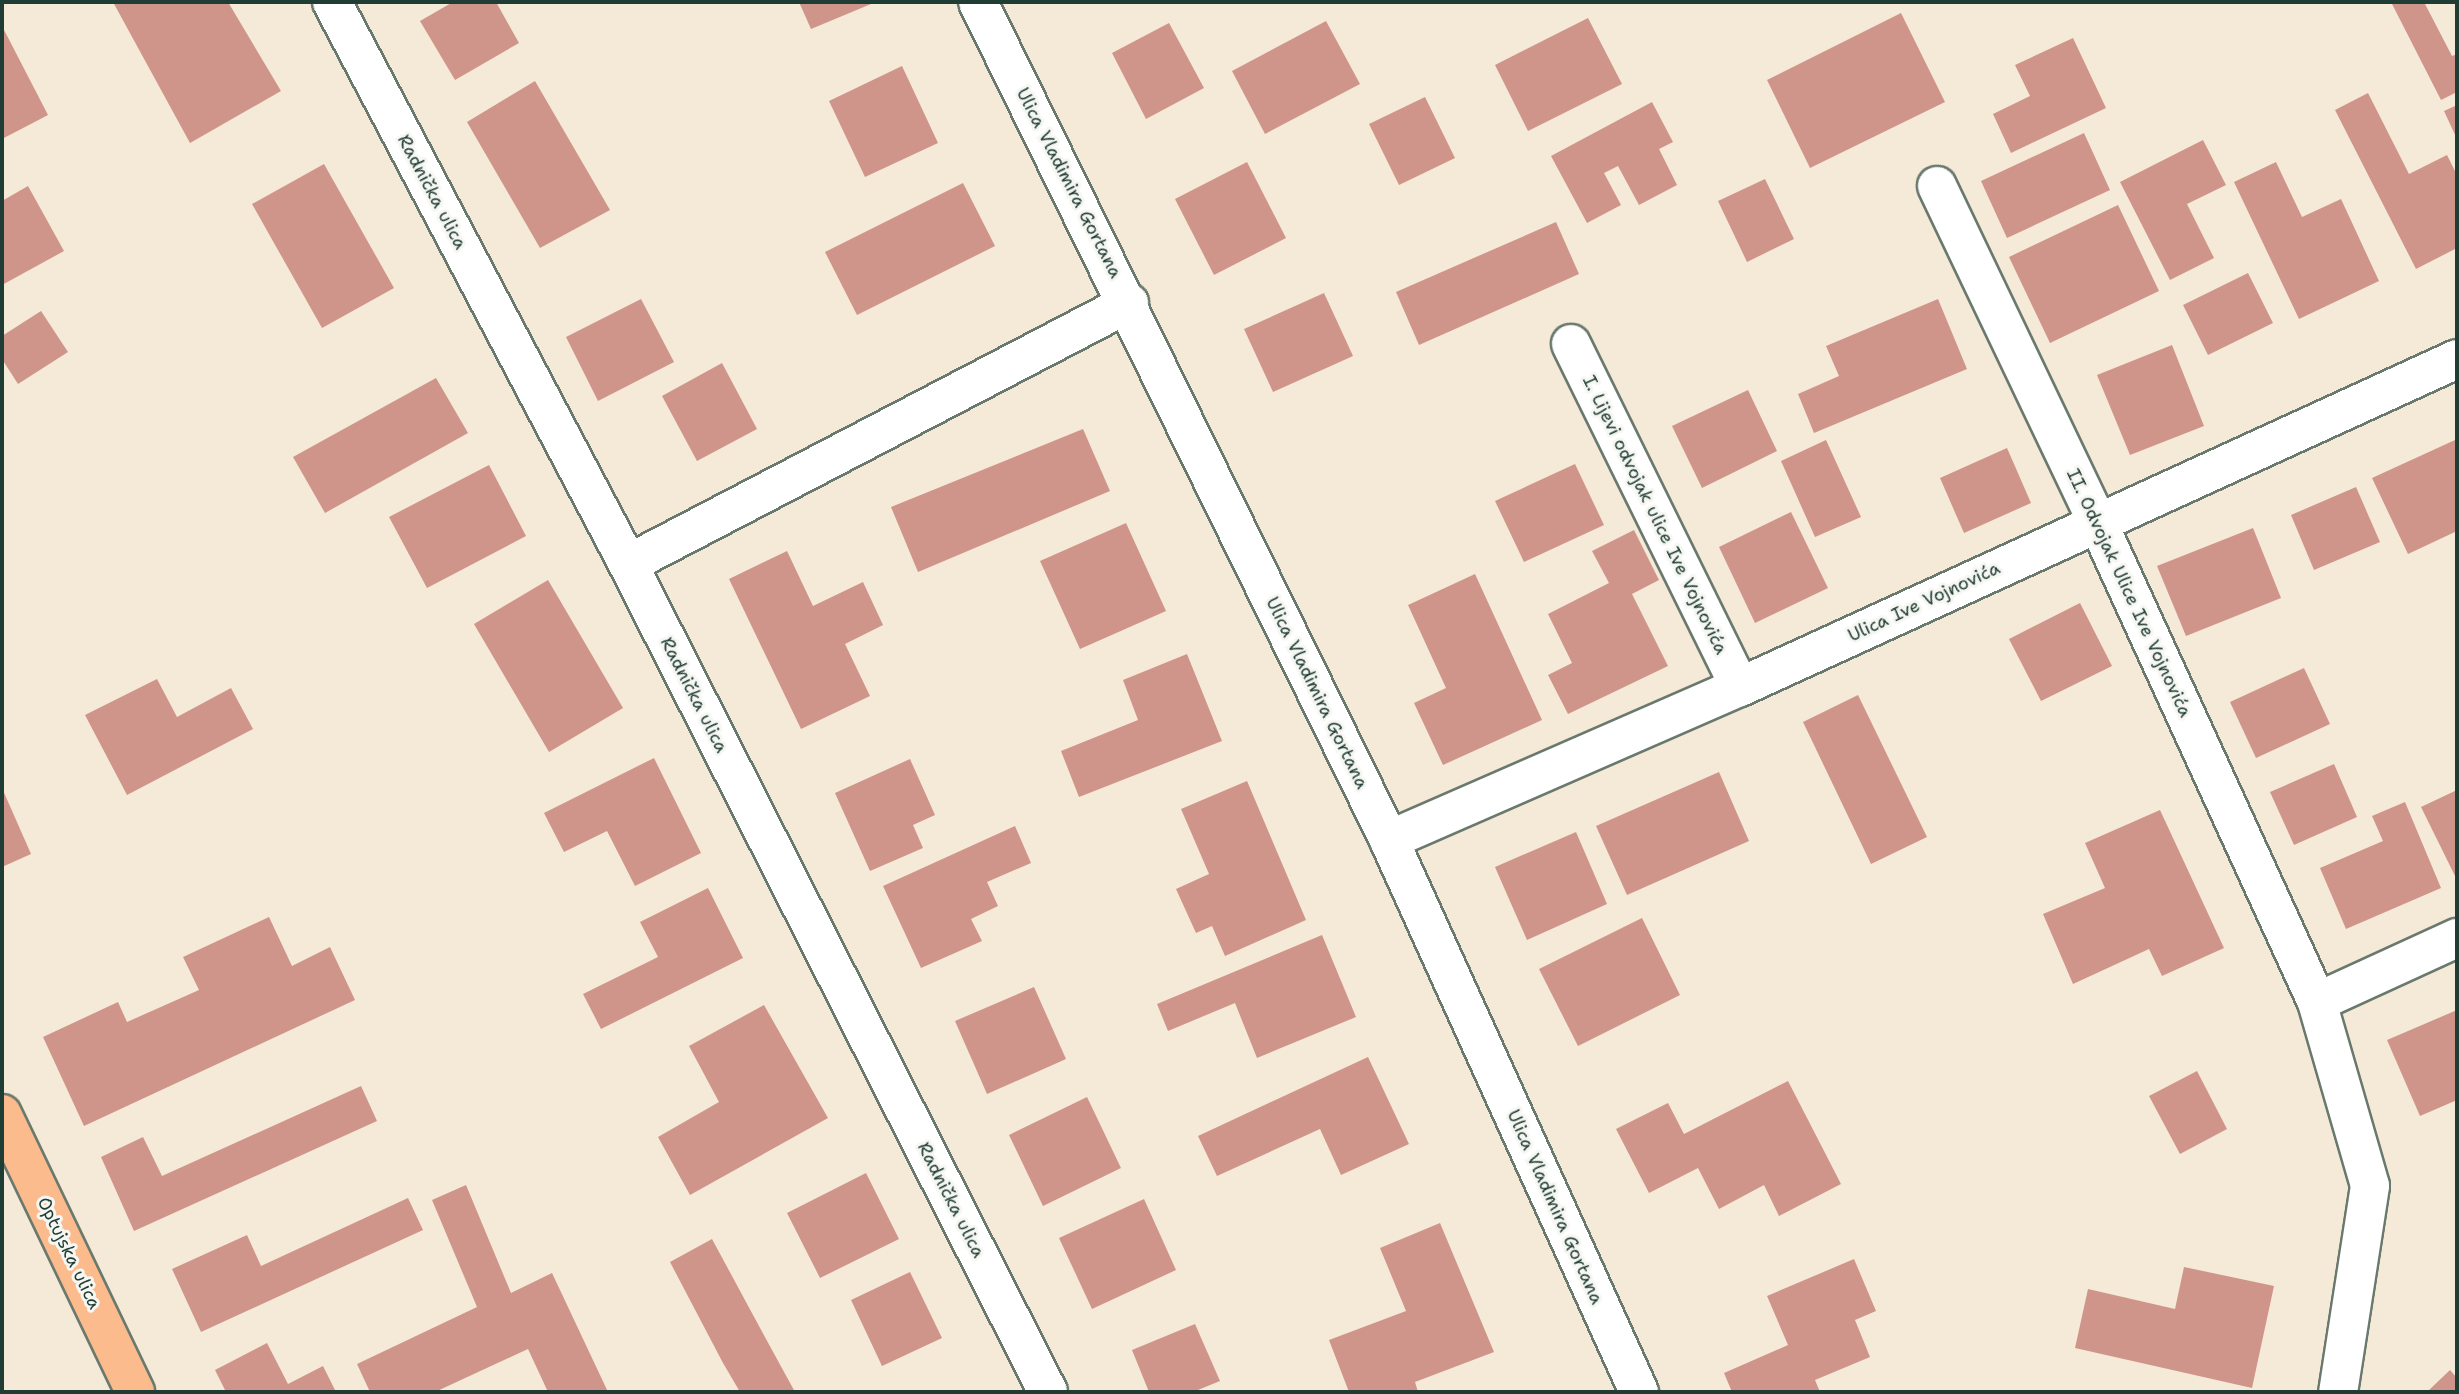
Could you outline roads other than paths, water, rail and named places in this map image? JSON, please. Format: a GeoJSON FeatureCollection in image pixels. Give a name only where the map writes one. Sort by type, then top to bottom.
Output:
{"type":"FeatureCollection","features":[{"type":"Feature","properties":{"kind":"main road","name":"Optujska ulica"},"geometry":{"type":"LineString","coordinates":[[2,1114],[135,1392]]}},
{"type":"Feature","properties":{"kind":"street","name":"Radnička ulica"},"geometry":{"type":"LineString","coordinates":[[332,2],[628,564],[1048,1392]]}},
{"type":"Feature","properties":{"kind":"street","name":"Ulica Vladimira Gortana"},"geometry":{"type":"LineString","coordinates":[[978,2],[1129,303],[1389,840],[1639,1392]]}},
{"type":"Feature","properties":{"kind":"street","name":"II. Odvojak Ulice Ive Vojnovića"},"geometry":{"type":"LineString","coordinates":[[1937,186],[2097,521],[2317,1002],[2370,1186],[2338,1392]]}},
{"type":"Feature","properties":{"kind":"street"},"geometry":{"type":"LineString","coordinates":[[628,564],[1129,303]]}},
{"type":"Feature","properties":{"kind":"street","name":"I. Lijevi odvojak ulice Ive Vojnovića"},"geometry":{"type":"LineString","coordinates":[[1571,344],[1740,687]]}},
{"type":"Feature","properties":{"kind":"street","name":"Ulica Ive Vojnovića"},"geometry":{"type":"LineString","coordinates":[[1389,840],[1740,687],[2097,521],[2457,359]]}},
{"type":"Feature","properties":{"kind":"street"},"geometry":{"type":"LineString","coordinates":[[2317,1002],[2457,938]]}}]}
